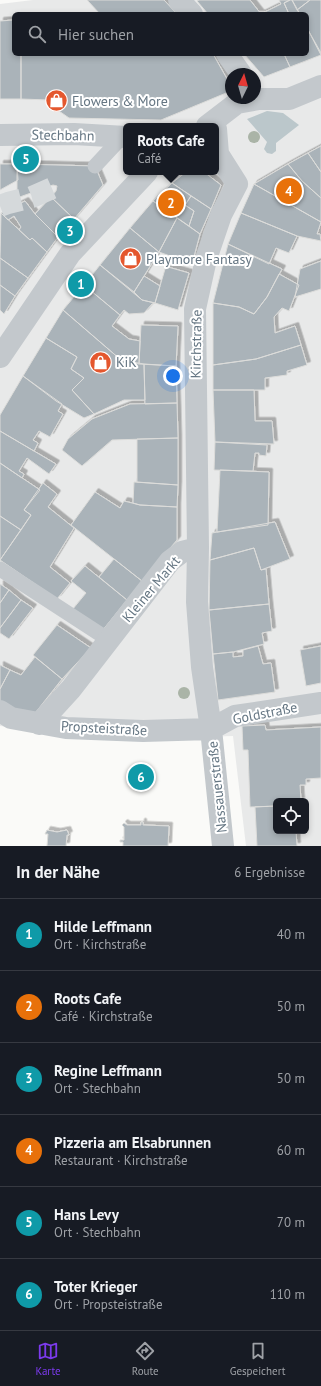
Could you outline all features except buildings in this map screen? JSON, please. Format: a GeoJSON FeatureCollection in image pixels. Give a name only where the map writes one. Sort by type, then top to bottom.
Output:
{"type":"FeatureCollection","features":[{"type":"Feature","properties":{"kind":"street"},"geometry":{"type":"LineString","coordinates":[[179,0],[190,12]]}},
{"type":"Feature","properties":{"kind":"street"},"geometry":{"type":"LineString","coordinates":[[228,56],[237,68]]}},
{"type":"Feature","properties":{"kind":"street"},"geometry":{"type":"LineString","coordinates":[[261,96],[289,98],[321,86]]}},
{"type":"Feature","properties":{"kind":"street"},"geometry":{"type":"LineString","coordinates":[[215,123],[235,104]]}},
{"type":"Feature","properties":{"kind":"street","name":"Stechbahn"},"geometry":{"type":"LineString","coordinates":[[0,135],[123,137]]}},
{"type":"Feature","properties":{"kind":"street","name":"Kirchstraße"},"geometry":{"type":"LineString","coordinates":[[198,548],[195,309],[206,259],[221,215],[237,184],[219,156]]}},
{"type":"Feature","properties":{"kind":"street"},"geometry":{"type":"LineString","coordinates":[[0,357],[70,254],[144,175]]}},
{"type":"Feature","properties":{"kind":"street","name":"Kleiner Markt"},"geometry":{"type":"LineString","coordinates":[[39,724],[70,689],[170,562],[182,552],[198,548],[197,602],[202,667],[211,729]]}},
{"type":"Feature","properties":{"kind":"street","name":"Goldstraße"},"geometry":{"type":"LineString","coordinates":[[211,729],[235,716],[321,703]]}},
{"type":"Feature","properties":{"kind":"street","name":"Propsteistraße"},"geometry":{"type":"LineString","coordinates":[[0,711],[11,718],[66,728],[143,731],[211,729]]}},
{"type":"Feature","properties":{"kind":"street","name":"Nassauerstraße"},"geometry":{"type":"LineString","coordinates":[[211,729],[223,846]]}},
{"type":"Feature","properties":{"kind":"lane"},"geometry":{"type":"LineString","coordinates":[[95,166],[123,138]]}},
{"type":"Feature","properties":{"kind":"lane"},"geometry":{"type":"LineString","coordinates":[[0,569],[109,640]]}},
{"type":"Feature","properties":{"kind":"shaded area"},"geometry":{"type":"Polygon","coordinates":[[[33,0],[321,0],[321,846],[246,846],[233,736],[136,739],[0,726],[0,4],[33,0]]]}},
{"type":"Feature","properties":{"kind":"shaded area"},"geometry":{"type":"Polygon","coordinates":[[[267,111],[283,113],[299,125],[276,143],[276,151],[272,154],[267,153],[264,149],[267,142],[247,119],[267,111]]]}},
{"type":"Feature","properties":{"kind":"tunnel"},"geometry":{"type":"LineString","coordinates":[[0,206],[32,197],[57,186]]}},
{"type":"Feature","properties":{"kind":"place","name":"Flowers & More"},"geometry":{"type":"Point","coordinates":[57,101]}},
{"type":"Feature","properties":{"kind":"place","name":"Hans Levy"},"geometry":{"type":"Point","coordinates":[26,159]}},
{"type":"Feature","properties":{"kind":"place","name":"Pizzeria am Elsabrunnen"},"geometry":{"type":"Point","coordinates":[289,191]}},
{"type":"Feature","properties":{"kind":"place","name":"Roots Cafe"},"geometry":{"type":"Point","coordinates":[171,203]}},
{"type":"Feature","properties":{"kind":"place","name":"Regine Leffmann"},"geometry":{"type":"Point","coordinates":[70,231]}},
{"type":"Feature","properties":{"kind":"place","name":"Playmore Fantasy"},"geometry":{"type":"Point","coordinates":[130,259]}},
{"type":"Feature","properties":{"kind":"place","name":"Hilde Leffmann"},"geometry":{"type":"Point","coordinates":[81,284]}},
{"type":"Feature","properties":{"kind":"place","name":"KiK"},"geometry":{"type":"Point","coordinates":[101,362]}},
{"type":"Feature","properties":{"kind":"place","name":"Toter Krieger"},"geometry":{"type":"Point","coordinates":[141,777]}}]}
